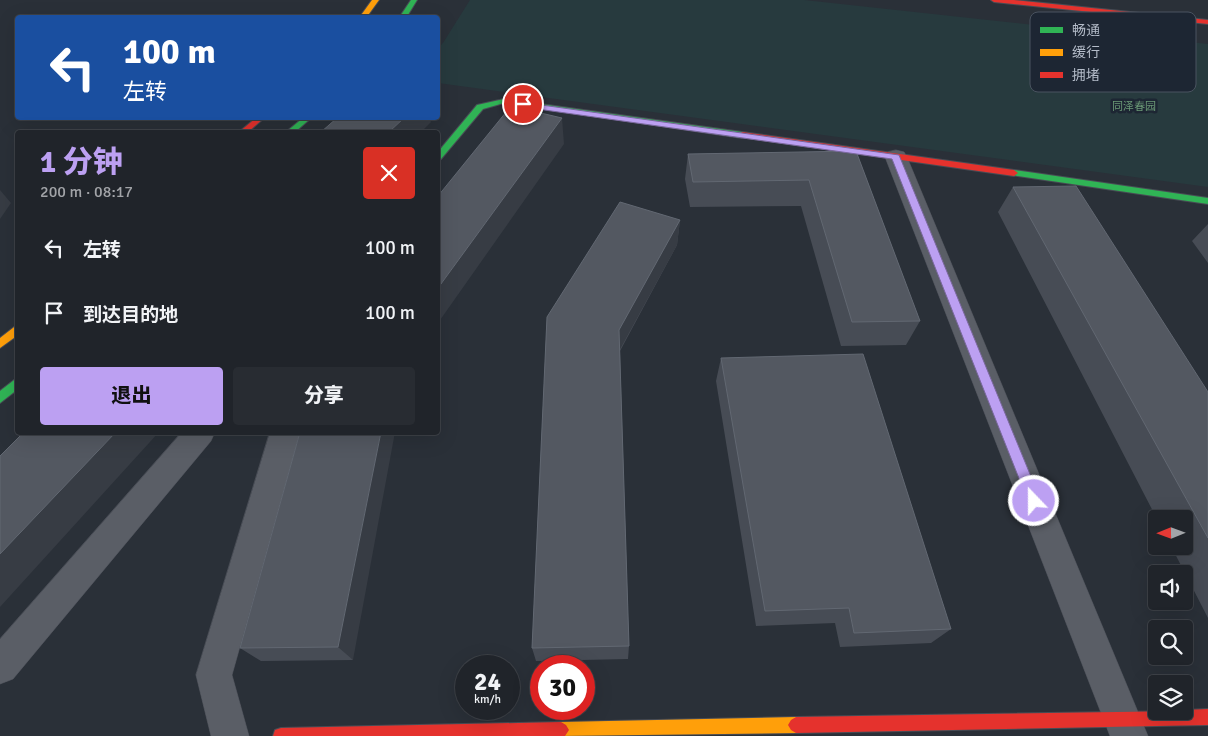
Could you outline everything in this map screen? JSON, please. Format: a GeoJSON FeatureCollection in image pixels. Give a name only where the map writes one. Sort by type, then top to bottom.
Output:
{"type":"FeatureCollection","features":[{"type":"Feature","properties":{"kind":"street"},"geometry":{"type":"LineString","coordinates":[[364,15],[376,0]]}},
{"type":"Feature","properties":{"kind":"street"},"geometry":{"type":"LineString","coordinates":[[404,15],[414,0]]}},
{"type":"Feature","properties":{"kind":"street"},"geometry":{"type":"LineString","coordinates":[[994,0],[1111,12]]}},
{"type":"Feature","properties":{"kind":"street"},"geometry":{"type":"LineString","coordinates":[[440,155],[480,107],[504,101],[1208,201]]}},
{"type":"Feature","properties":{"kind":"street"},"geometry":{"type":"LineString","coordinates":[[245,130],[258,120]]}},
{"type":"Feature","properties":{"kind":"street"},"geometry":{"type":"LineString","coordinates":[[292,130],[305,120]]}},
{"type":"Feature","properties":{"kind":"street"},"geometry":{"type":"LineString","coordinates":[[896,157],[1125,728]]}},
{"type":"Feature","properties":{"kind":"street"},"geometry":{"type":"LineString","coordinates":[[0,344],[15,331]]}},
{"type":"Feature","properties":{"kind":"street"},"geometry":{"type":"LineString","coordinates":[[0,398],[15,385]]}},
{"type":"Feature","properties":{"kind":"street"},"geometry":{"type":"LineString","coordinates":[[0,666],[198,435]]}},
{"type":"Feature","properties":{"kind":"street"},"geometry":{"type":"LineString","coordinates":[[230,736],[214,675],[284,435]]}},
{"type":"Feature","properties":{"kind":"street"},"geometry":{"type":"LineString","coordinates":[[281,736],[1125,728],[1208,717]]}},
{"type":"Feature","properties":{"kind":"green space","name":"同泽春园"},"geometry":{"type":"Polygon","coordinates":[[[470,0],[804,0],[1030,25],[1030,92],[1196,92],[1196,43],[1208,44],[1208,187],[440,83],[440,46],[470,0]]]}},
{"type":"Feature","properties":{"kind":"building"},"geometry":{"type":"Polygon","coordinates":[[[511,106],[562,118],[440,285],[440,194],[511,106]]]}},
{"type":"Feature","properties":{"kind":"building"},"geometry":{"type":"Polygon","coordinates":[[[335,120],[402,120],[391,130],[323,130],[335,120]]]}},
{"type":"Feature","properties":{"kind":"building"},"geometry":{"type":"Polygon","coordinates":[[[856,151],[920,321],[852,322],[809,180],[693,182],[688,154],[856,151]]]}},
{"type":"Feature","properties":{"kind":"building"},"geometry":{"type":"Polygon","coordinates":[[[1076,186],[1208,392],[1208,538],[1193,510],[1013,187],[1076,186]]]}},
{"type":"Feature","properties":{"kind":"building"},"geometry":{"type":"Polygon","coordinates":[[[620,202],[680,220],[619,330],[629,646],[532,648],[547,317],[620,202]]]}},
{"type":"Feature","properties":{"kind":"building"},"geometry":{"type":"Polygon","coordinates":[[[863,354],[951,629],[854,633],[849,608],[765,611],[721,358],[863,354]]]}},
{"type":"Feature","properties":{"kind":"building"},"geometry":{"type":"Polygon","coordinates":[[[21,435],[113,435],[0,554],[0,456],[21,435]]]}},
{"type":"Feature","properties":{"kind":"building"},"geometry":{"type":"Polygon","coordinates":[[[299,435],[380,435],[338,647],[240,648],[299,435]]]}},
{"type":"Feature","properties":{"kind":"traffic: fast"},"geometry":{"type":"LineString","coordinates":[[404,15],[414,0]]}},
{"type":"Feature","properties":{"kind":"traffic: fast"},"geometry":{"type":"LineString","coordinates":[[440,155],[480,107],[504,101],[742,135]]}},
{"type":"Feature","properties":{"kind":"traffic: fast"},"geometry":{"type":"LineString","coordinates":[[292,130],[305,120]]}},
{"type":"Feature","properties":{"kind":"traffic: fast"},"geometry":{"type":"LineString","coordinates":[[1014,173],[1208,201]]}},
{"type":"Feature","properties":{"kind":"traffic: fast"},"geometry":{"type":"LineString","coordinates":[[0,398],[15,385]]}},
{"type":"Feature","properties":{"kind":"traffic: slow"},"geometry":{"type":"LineString","coordinates":[[364,15],[376,0]]}},
{"type":"Feature","properties":{"kind":"traffic: slow"},"geometry":{"type":"LineString","coordinates":[[0,344],[15,331]]}},
{"type":"Feature","properties":{"kind":"traffic: slow"},"geometry":{"type":"LineString","coordinates":[[561,730],[796,725]]}},
{"type":"Feature","properties":{"kind":"traffic: jam"},"geometry":{"type":"LineString","coordinates":[[994,0],[1111,12]]}},
{"type":"Feature","properties":{"kind":"traffic: jam"},"geometry":{"type":"LineString","coordinates":[[1196,21],[1208,22]]}},
{"type":"Feature","properties":{"kind":"traffic: jam"},"geometry":{"type":"LineString","coordinates":[[245,130],[258,120]]}},
{"type":"Feature","properties":{"kind":"traffic: jam"},"geometry":{"type":"LineString","coordinates":[[742,135],[1014,173]]}},
{"type":"Feature","properties":{"kind":"traffic: jam"},"geometry":{"type":"LineString","coordinates":[[796,725],[1208,717]]}},
{"type":"Feature","properties":{"kind":"traffic: jam"},"geometry":{"type":"LineString","coordinates":[[281,736],[561,730]]}},
{"type":"Feature","properties":{"kind":"route"},"geometry":{"type":"LineString","coordinates":[[523,104],[896,157],[1034,501]]}}]}
